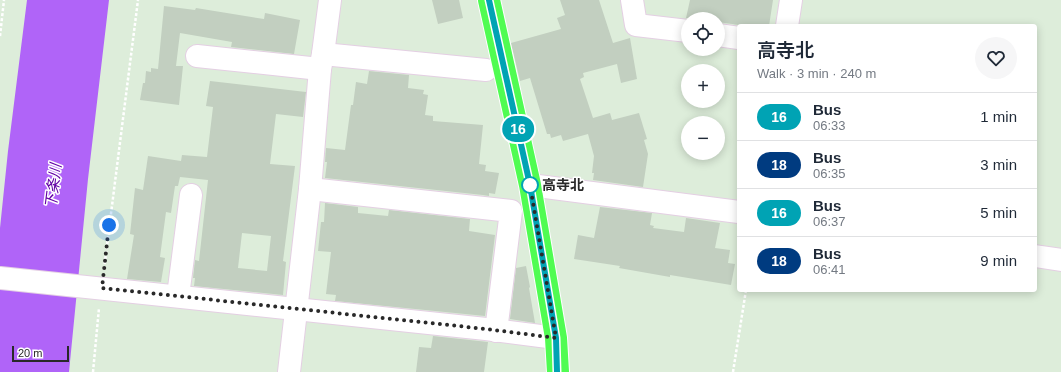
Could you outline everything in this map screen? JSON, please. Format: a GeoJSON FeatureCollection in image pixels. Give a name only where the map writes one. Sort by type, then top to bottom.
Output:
{"type":"FeatureCollection","features":[{"type":"Feature","properties":{"kind":"main road"},"geometry":{"type":"LineString","coordinates":[[489,0],[530,185],[556,338],[558,372]]}},
{"type":"Feature","properties":{"kind":"street"},"geometry":{"type":"LineString","coordinates":[[289,372],[330,0]]}},
{"type":"Feature","properties":{"kind":"street"},"geometry":{"type":"LineString","coordinates":[[632,0],[636,25],[681,31]]}},
{"type":"Feature","properties":{"kind":"street"},"geometry":{"type":"LineString","coordinates":[[787,24],[791,0]]}},
{"type":"Feature","properties":{"kind":"street"},"geometry":{"type":"LineString","coordinates":[[725,36],[737,38]]}},
{"type":"Feature","properties":{"kind":"street"},"geometry":{"type":"LineString","coordinates":[[197,56],[486,70]]}},
{"type":"Feature","properties":{"kind":"street"},"geometry":{"type":"LineString","coordinates":[[530,185],[737,212]]}},
{"type":"Feature","properties":{"kind":"street"},"geometry":{"type":"LineString","coordinates":[[310,189],[511,212],[496,331]]}},
{"type":"Feature","properties":{"kind":"street"},"geometry":{"type":"LineString","coordinates":[[178,296],[191,196]]}},
{"type":"Feature","properties":{"kind":"street"},"geometry":{"type":"LineString","coordinates":[[1037,256],[1061,260]]}},
{"type":"Feature","properties":{"kind":"street"},"geometry":{"type":"LineString","coordinates":[[0,278],[178,296],[556,338]]}},
{"type":"Feature","properties":{"kind":"path"},"geometry":{"type":"LineString","coordinates":[[0,36],[4,0]]}},
{"type":"Feature","properties":{"kind":"path"},"geometry":{"type":"LineString","coordinates":[[93,372],[138,0]]}},
{"type":"Feature","properties":{"kind":"path"},"geometry":{"type":"LineString","coordinates":[[733,372],[746,292]]}},
{"type":"Feature","properties":{"kind":"water","name":"下条川"},"geometry":{"type":"Polygon","coordinates":[[[27,0],[109,0],[88,179],[69,372],[0,372],[0,228],[27,0]]]}},
{"type":"Feature","properties":{"kind":"building"},"geometry":{"type":"Polygon","coordinates":[[[432,0],[459,0],[463,18],[438,24],[432,0]]]}},
{"type":"Feature","properties":{"kind":"building"},"geometry":{"type":"Polygon","coordinates":[[[560,0],[599,0],[613,43],[630,38],[637,79],[621,83],[617,64],[583,73],[584,77],[580,79],[593,118],[610,113],[612,120],[639,113],[647,139],[644,140],[648,154],[643,187],[593,180],[594,173],[592,173],[594,156],[588,134],[563,141],[561,135],[551,138],[550,134],[547,134],[530,78],[520,81],[511,43],[561,29],[557,18],[565,15],[560,0]]]}},
{"type":"Feature","properties":{"kind":"building"},"geometry":{"type":"Polygon","coordinates":[[[690,0],[773,0],[769,24],[737,25],[725,23],[725,12],[687,12],[690,0]]]}},
{"type":"Feature","properties":{"kind":"building"},"geometry":{"type":"Polygon","coordinates":[[[164,6],[195,10],[196,8],[264,19],[265,13],[300,20],[294,54],[231,47],[232,42],[180,33],[176,66],[183,66],[179,105],[140,100],[143,83],[145,83],[146,71],[151,72],[151,68],[158,69],[164,6]]]}},
{"type":"Feature","properties":{"kind":"building"},"geometry":{"type":"Polygon","coordinates":[[[369,71],[409,75],[408,88],[424,90],[423,94],[428,95],[425,115],[433,116],[433,121],[483,125],[479,164],[486,165],[485,171],[499,173],[495,194],[489,193],[489,196],[325,178],[327,162],[325,162],[326,148],[345,150],[351,105],[353,105],[356,82],[367,84],[369,71]]]}},
{"type":"Feature","properties":{"kind":"building"},"geometry":{"type":"Polygon","coordinates":[[[210,81],[306,92],[303,117],[276,114],[270,164],[295,166],[283,261],[286,262],[283,295],[194,286],[195,278],[193,278],[195,260],[199,261],[208,180],[180,177],[178,186],[175,186],[171,213],[166,212],[160,257],[165,258],[161,282],[127,279],[134,235],[130,234],[135,188],[143,190],[148,156],[181,161],[182,155],[207,157],[213,107],[206,106],[210,81]],[[242,233],[238,268],[267,271],[271,236],[242,233]]]}},
{"type":"Feature","properties":{"kind":"building"},"geometry":{"type":"Polygon","coordinates":[[[325,203],[358,207],[358,213],[388,216],[389,210],[470,219],[469,231],[495,235],[485,316],[335,301],[336,295],[326,294],[331,252],[318,251],[321,222],[324,222],[325,203]]]}},
{"type":"Feature","properties":{"kind":"building"},"geometry":{"type":"Polygon","coordinates":[[[600,207],[652,213],[650,225],[654,226],[653,228],[684,232],[686,218],[720,223],[715,248],[730,250],[728,263],[735,264],[731,285],[670,275],[670,277],[619,268],[620,266],[574,259],[578,235],[594,238],[600,207]]]}},
{"type":"Feature","properties":{"kind":"building"},"geometry":{"type":"Polygon","coordinates":[[[526,266],[535,323],[510,319],[516,268],[526,266]]]}},
{"type":"Feature","properties":{"kind":"building"},"geometry":{"type":"Polygon","coordinates":[[[433,336],[488,342],[484,372],[416,372],[419,347],[431,348],[433,336]]]}},
{"type":"Feature","properties":{"kind":"bus line","name":"16"},"geometry":{"type":"LineString","coordinates":[[489,0],[530,185],[556,338],[557,372]]}},
{"type":"Feature","properties":{"kind":"place","name":"高寺北"},"geometry":{"type":"Point","coordinates":[530,185]}},
{"type":"Feature","properties":{"kind":"route"},"geometry":{"type":"LineString","coordinates":[[109,225],[102,288],[486,329],[556,338],[530,185]]}}]}
